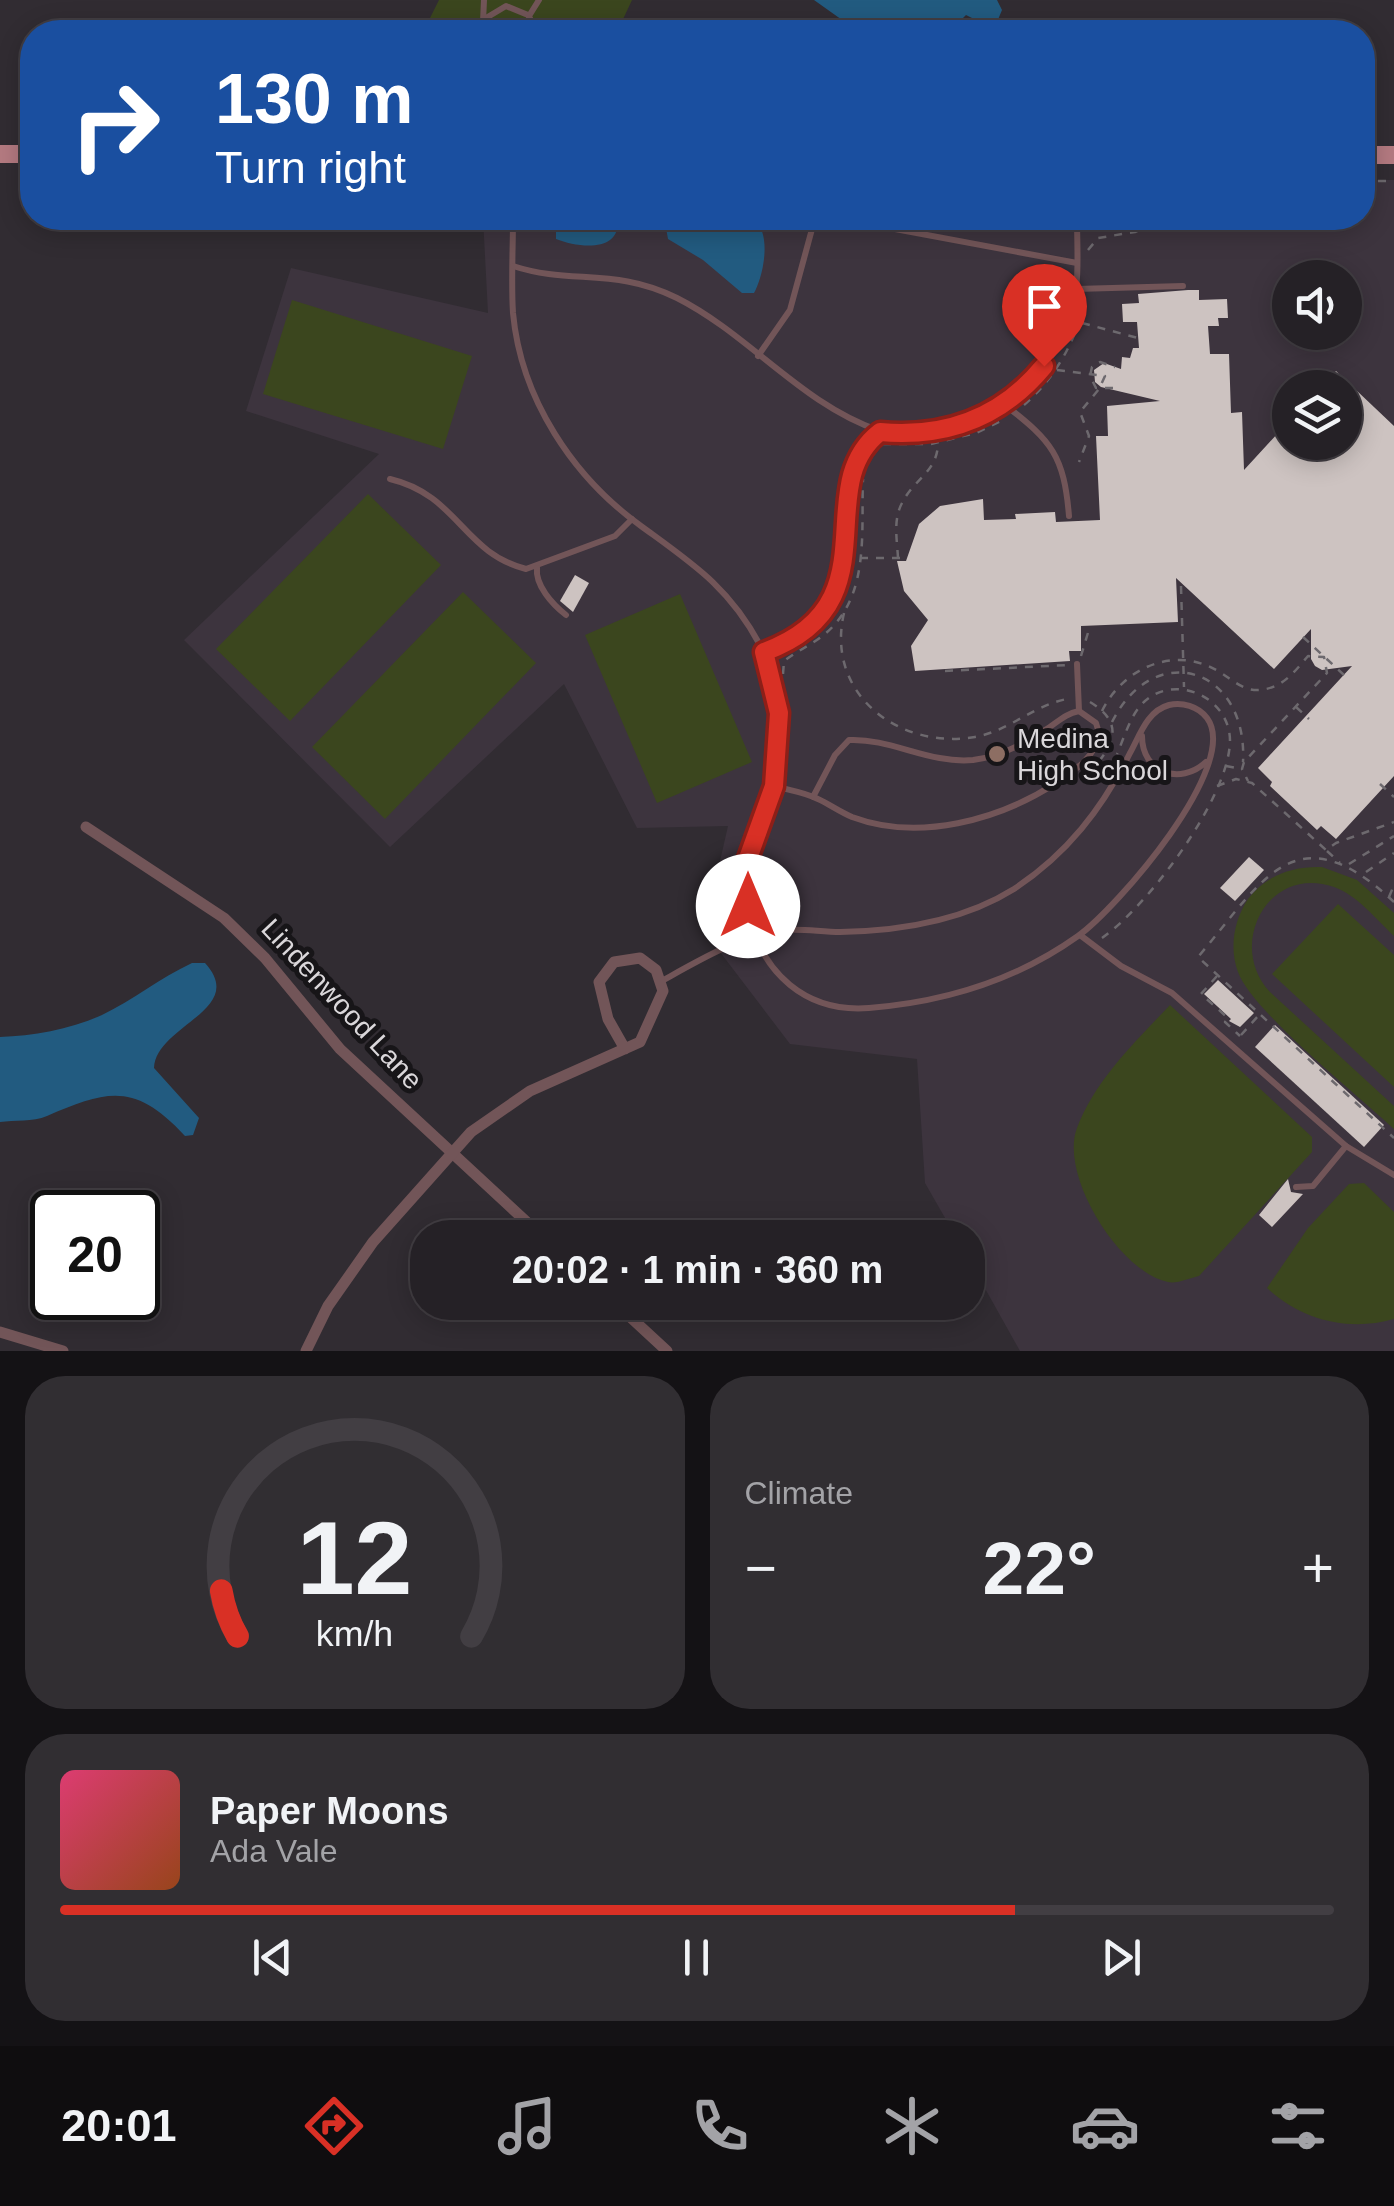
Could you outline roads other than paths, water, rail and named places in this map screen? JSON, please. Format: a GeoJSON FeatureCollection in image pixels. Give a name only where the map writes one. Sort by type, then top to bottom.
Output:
{"type":"FeatureCollection","features":[{"type":"Feature","properties":{"kind":"street","name":"Lindenwood Lane"},"geometry":{"type":"LineString","coordinates":[[86,826],[224,918],[265,958],[339,1047],[525,1220]]}},
{"type":"Feature","properties":{"kind":"street"},"geometry":{"type":"LineString","coordinates":[[306,1351],[349,1273],[452,1152],[509,1102],[626,1049],[640,1042],[663,991],[656,970],[640,958],[627,957],[605,970],[599,982],[602,1002],[626,1049]]}},
{"type":"Feature","properties":{"kind":"street"},"geometry":{"type":"LineString","coordinates":[[633,1320],[667,1351]]}},
{"type":"Feature","properties":{"kind":"street"},"geometry":{"type":"LineString","coordinates":[[0,1332],[63,1351]]}},
{"type":"Feature","properties":{"kind":"lane"},"geometry":{"type":"LineString","coordinates":[[529,16],[539,0]]}},
{"type":"Feature","properties":{"kind":"lane"},"geometry":{"type":"LineString","coordinates":[[487,20],[506,6],[531,20]]}},
{"type":"Feature","properties":{"kind":"lane"},"geometry":{"type":"LineString","coordinates":[[513,230],[513,315],[525,371],[554,436],[598,492],[711,578],[736,605],[764,652],[779,713],[774,786],[742,875],[754,936],[776,976],[815,1002],[860,1009],[951,996],[1035,964],[1080,935],[1135,884],[1162,848],[1212,752],[1212,729],[1198,710],[1175,704],[1163,707],[1146,723],[1094,818],[1045,865],[982,906],[901,928],[862,932],[783,929],[754,936],[660,982]]}},
{"type":"Feature","properties":{"kind":"lane"},"geometry":{"type":"LineString","coordinates":[[758,356],[790,310],[812,230]]}},
{"type":"Feature","properties":{"kind":"lane"},"geometry":{"type":"LineString","coordinates":[[900,230],[1076,263]]}},
{"type":"Feature","properties":{"kind":"lane"},"geometry":{"type":"LineString","coordinates":[[513,266],[549,274],[609,276],[655,288],[703,314],[829,410],[880,432],[940,430],[1005,405],[1026,388],[1055,350],[1076,289],[1077,230]]}},
{"type":"Feature","properties":{"kind":"lane"},"geometry":{"type":"LineString","coordinates":[[1076,289],[1182,286]]}},
{"type":"Feature","properties":{"kind":"lane"},"geometry":{"type":"LineString","coordinates":[[1005,405],[1048,441],[1066,474],[1069,516]]}},
{"type":"Feature","properties":{"kind":"lane"},"geometry":{"type":"LineString","coordinates":[[764,652],[794,642],[823,613],[844,568],[847,513],[858,454],[880,432]]}},
{"type":"Feature","properties":{"kind":"lane"},"geometry":{"type":"LineString","coordinates":[[390,479],[432,495],[494,556],[526,569],[615,536],[632,520]]}},
{"type":"Feature","properties":{"kind":"lane"},"geometry":{"type":"LineString","coordinates":[[538,567],[536,575],[546,594],[566,614]]}},
{"type":"Feature","properties":{"kind":"lane"},"geometry":{"type":"LineString","coordinates":[[1077,664],[1078,711]]}},
{"type":"Feature","properties":{"kind":"lane"},"geometry":{"type":"LineString","coordinates":[[774,786],[814,796],[853,818],[907,826],[972,823],[1023,804],[1091,754],[1099,733],[1096,723],[1078,711]]}},
{"type":"Feature","properties":{"kind":"lane"},"geometry":{"type":"LineString","coordinates":[[814,796],[835,755],[849,740],[869,739],[931,759],[974,760],[1012,749],[1078,711]]}},
{"type":"Feature","properties":{"kind":"lane"},"geometry":{"type":"LineString","coordinates":[[1146,723],[1142,746],[1146,756],[1163,772],[1186,775],[1196,771],[1212,752]]}},
{"type":"Feature","properties":{"kind":"lane"},"geometry":{"type":"LineString","coordinates":[[1080,935],[1121,966],[1172,992],[1346,1146],[1394,1175]]}},
{"type":"Feature","properties":{"kind":"lane"},"geometry":{"type":"LineString","coordinates":[[1296,1187],[1313,1186],[1346,1146]]}},
{"type":"Feature","properties":{"kind":"water"},"geometry":{"type":"Polygon","coordinates":[[[814,0],[997,0],[1002,10],[998,20],[976,20],[966,15],[962,20],[842,20],[814,0]]]}},
{"type":"Feature","properties":{"kind":"water"},"geometry":{"type":"Polygon","coordinates":[[[556,230],[616,230],[613,237],[597,245],[556,239],[556,230]]]}},
{"type":"Feature","properties":{"kind":"water"},"geometry":{"type":"Polygon","coordinates":[[[666,230],[761,230],[764,253],[754,293],[742,293],[703,260],[668,239],[666,230]]]}},
{"type":"Feature","properties":{"kind":"water"},"geometry":{"type":"Polygon","coordinates":[[[192,963],[205,963],[215,979],[215,993],[208,1006],[169,1040],[154,1068],[199,1118],[193,1135],[185,1136],[151,1106],[120,1096],[87,1101],[36,1119],[0,1122],[0,1037],[52,1031],[90,1020],[192,963]]]}},
{"type":"Feature","properties":{"kind":"place","name":"Medina High School"},"geometry":{"type":"Point","coordinates":[997,754]}}]}
